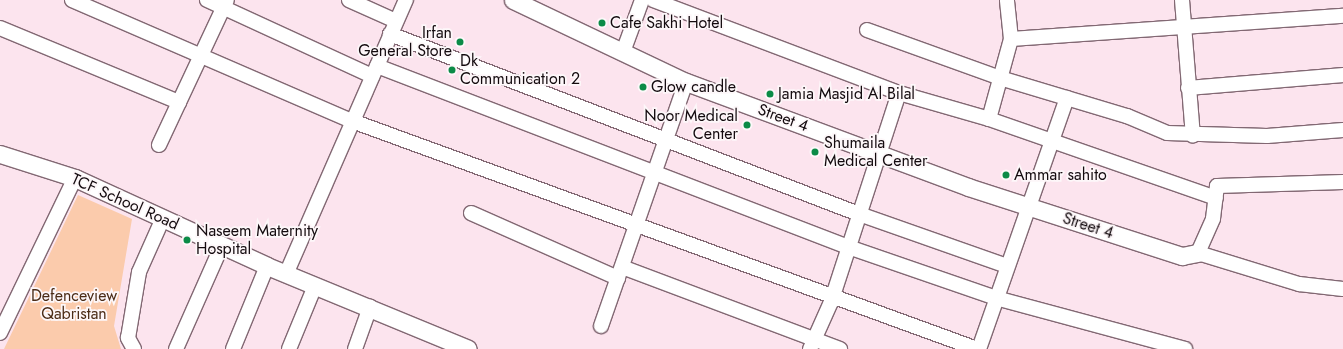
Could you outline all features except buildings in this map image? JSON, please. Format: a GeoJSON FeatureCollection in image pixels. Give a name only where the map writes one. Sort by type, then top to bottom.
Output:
{"type":"FeatureCollection","features":[{"type":"Feature","properties":{"kind":"street"},"geometry":{"type":"LineString","coordinates":[[72,0],[200,57],[352,121],[508,180],[636,222],[978,349],[1067,98]]}},
{"type":"Feature","properties":{"kind":"street"},"geometry":{"type":"LineString","coordinates":[[207,0],[225,4],[374,71],[848,247],[996,298],[1185,349]]}},
{"type":"Feature","properties":{"kind":"street"},"geometry":{"type":"LineString","coordinates":[[349,0],[396,21]]}},
{"type":"Feature","properties":{"kind":"street"},"geometry":{"type":"LineString","coordinates":[[289,268],[406,0]]}},
{"type":"Feature","properties":{"kind":"street","name":"Street 4"},"geometry":{"type":"LineString","coordinates":[[513,0],[686,82],[878,153],[1028,206],[1182,256],[1198,253]]}},
{"type":"Feature","properties":{"kind":"street"},"geometry":{"type":"LineString","coordinates":[[623,52],[642,0]]}},
{"type":"Feature","properties":{"kind":"street"},"geometry":{"type":"LineString","coordinates":[[653,0],[899,93],[989,118],[1216,198]]}},
{"type":"Feature","properties":{"kind":"street"},"geometry":{"type":"LineString","coordinates":[[989,118],[1011,40],[1007,0]]}},
{"type":"Feature","properties":{"kind":"street"},"geometry":{"type":"LineString","coordinates":[[1182,0],[1193,136]]}},
{"type":"Feature","properties":{"kind":"street"},"geometry":{"type":"LineString","coordinates":[[159,145],[225,4]]}},
{"type":"Feature","properties":{"kind":"street"},"geometry":{"type":"LineString","coordinates":[[1011,40],[1184,30],[1343,16]]}},
{"type":"Feature","properties":{"kind":"street"},"geometry":{"type":"LineString","coordinates":[[0,28],[179,102]]}},
{"type":"Feature","properties":{"kind":"street"},"geometry":{"type":"LineString","coordinates":[[867,30],[1000,78],[1067,98],[1167,134],[1193,136],[1267,136],[1343,130]]}},
{"type":"Feature","properties":{"kind":"street"},"geometry":{"type":"LineString","coordinates":[[390,34],[859,214],[1007,266]]}},
{"type":"Feature","properties":{"kind":"street"},"geometry":{"type":"LineString","coordinates":[[1188,88],[1343,75]]}},
{"type":"Feature","properties":{"kind":"street"},"geometry":{"type":"LineString","coordinates":[[601,326],[652,173],[686,82]]}},
{"type":"Feature","properties":{"kind":"street"},"geometry":{"type":"LineString","coordinates":[[812,344],[833,296],[878,153],[899,93]]}},
{"type":"Feature","properties":{"kind":"street","name":"TCF School Road"},"geometry":{"type":"LineString","coordinates":[[0,154],[75,178],[268,266],[289,268],[315,286],[370,307],[468,349]]}},
{"type":"Feature","properties":{"kind":"street"},"geometry":{"type":"LineString","coordinates":[[0,334],[75,178]]}},
{"type":"Feature","properties":{"kind":"street"},"geometry":{"type":"LineString","coordinates":[[1343,182],[1217,186],[1213,219],[1198,253],[1299,284],[1343,289]]}},
{"type":"Feature","properties":{"kind":"street"},"geometry":{"type":"LineString","coordinates":[[471,213],[620,272],[812,344],[840,349]]}},
{"type":"Feature","properties":{"kind":"street"},"geometry":{"type":"LineString","coordinates":[[134,349],[128,338],[139,272],[163,218]]}},
{"type":"Feature","properties":{"kind":"street"},"geometry":{"type":"LineString","coordinates":[[176,349],[222,245]]}},
{"type":"Feature","properties":{"kind":"street"},"geometry":{"type":"LineString","coordinates":[[233,349],[268,266]]}},
{"type":"Feature","properties":{"kind":"street"},"geometry":{"type":"LineString","coordinates":[[289,349],[315,286]]}},
{"type":"Feature","properties":{"kind":"street"},"geometry":{"type":"LineString","coordinates":[[355,349],[370,307]]}},
{"type":"Feature","properties":{"kind":"green space","name":"Defenceview Qabristan"},"geometry":{"type":"Polygon","coordinates":[[[78,195],[132,219],[114,326],[121,349],[4,349],[78,195]]]}},
{"type":"Feature","properties":{"kind":"place","name":"Cafe Sakhi Hotel"},"geometry":{"type":"Point","coordinates":[602,23]}},
{"type":"Feature","properties":{"kind":"place","name":"Irfan General Store"},"geometry":{"type":"Point","coordinates":[460,42]}},
{"type":"Feature","properties":{"kind":"place","name":"Dk Communication 2"},"geometry":{"type":"Point","coordinates":[452,70]}},
{"type":"Feature","properties":{"kind":"place","name":"Glow candle"},"geometry":{"type":"Point","coordinates":[643,87]}},
{"type":"Feature","properties":{"kind":"place","name":"Jamia Masjid Al Bilal"},"geometry":{"type":"Point","coordinates":[770,94]}},
{"type":"Feature","properties":{"kind":"place","name":"Noor Medical Center"},"geometry":{"type":"Point","coordinates":[747,125]}},
{"type":"Feature","properties":{"kind":"place","name":"Shumaila Medical Center"},"geometry":{"type":"Point","coordinates":[815,152]}},
{"type":"Feature","properties":{"kind":"place","name":"Ammar sahito"},"geometry":{"type":"Point","coordinates":[1006,175]}},
{"type":"Feature","properties":{"kind":"place","name":"Naseem Maternity Hospital"},"geometry":{"type":"Point","coordinates":[187,240]}}]}
